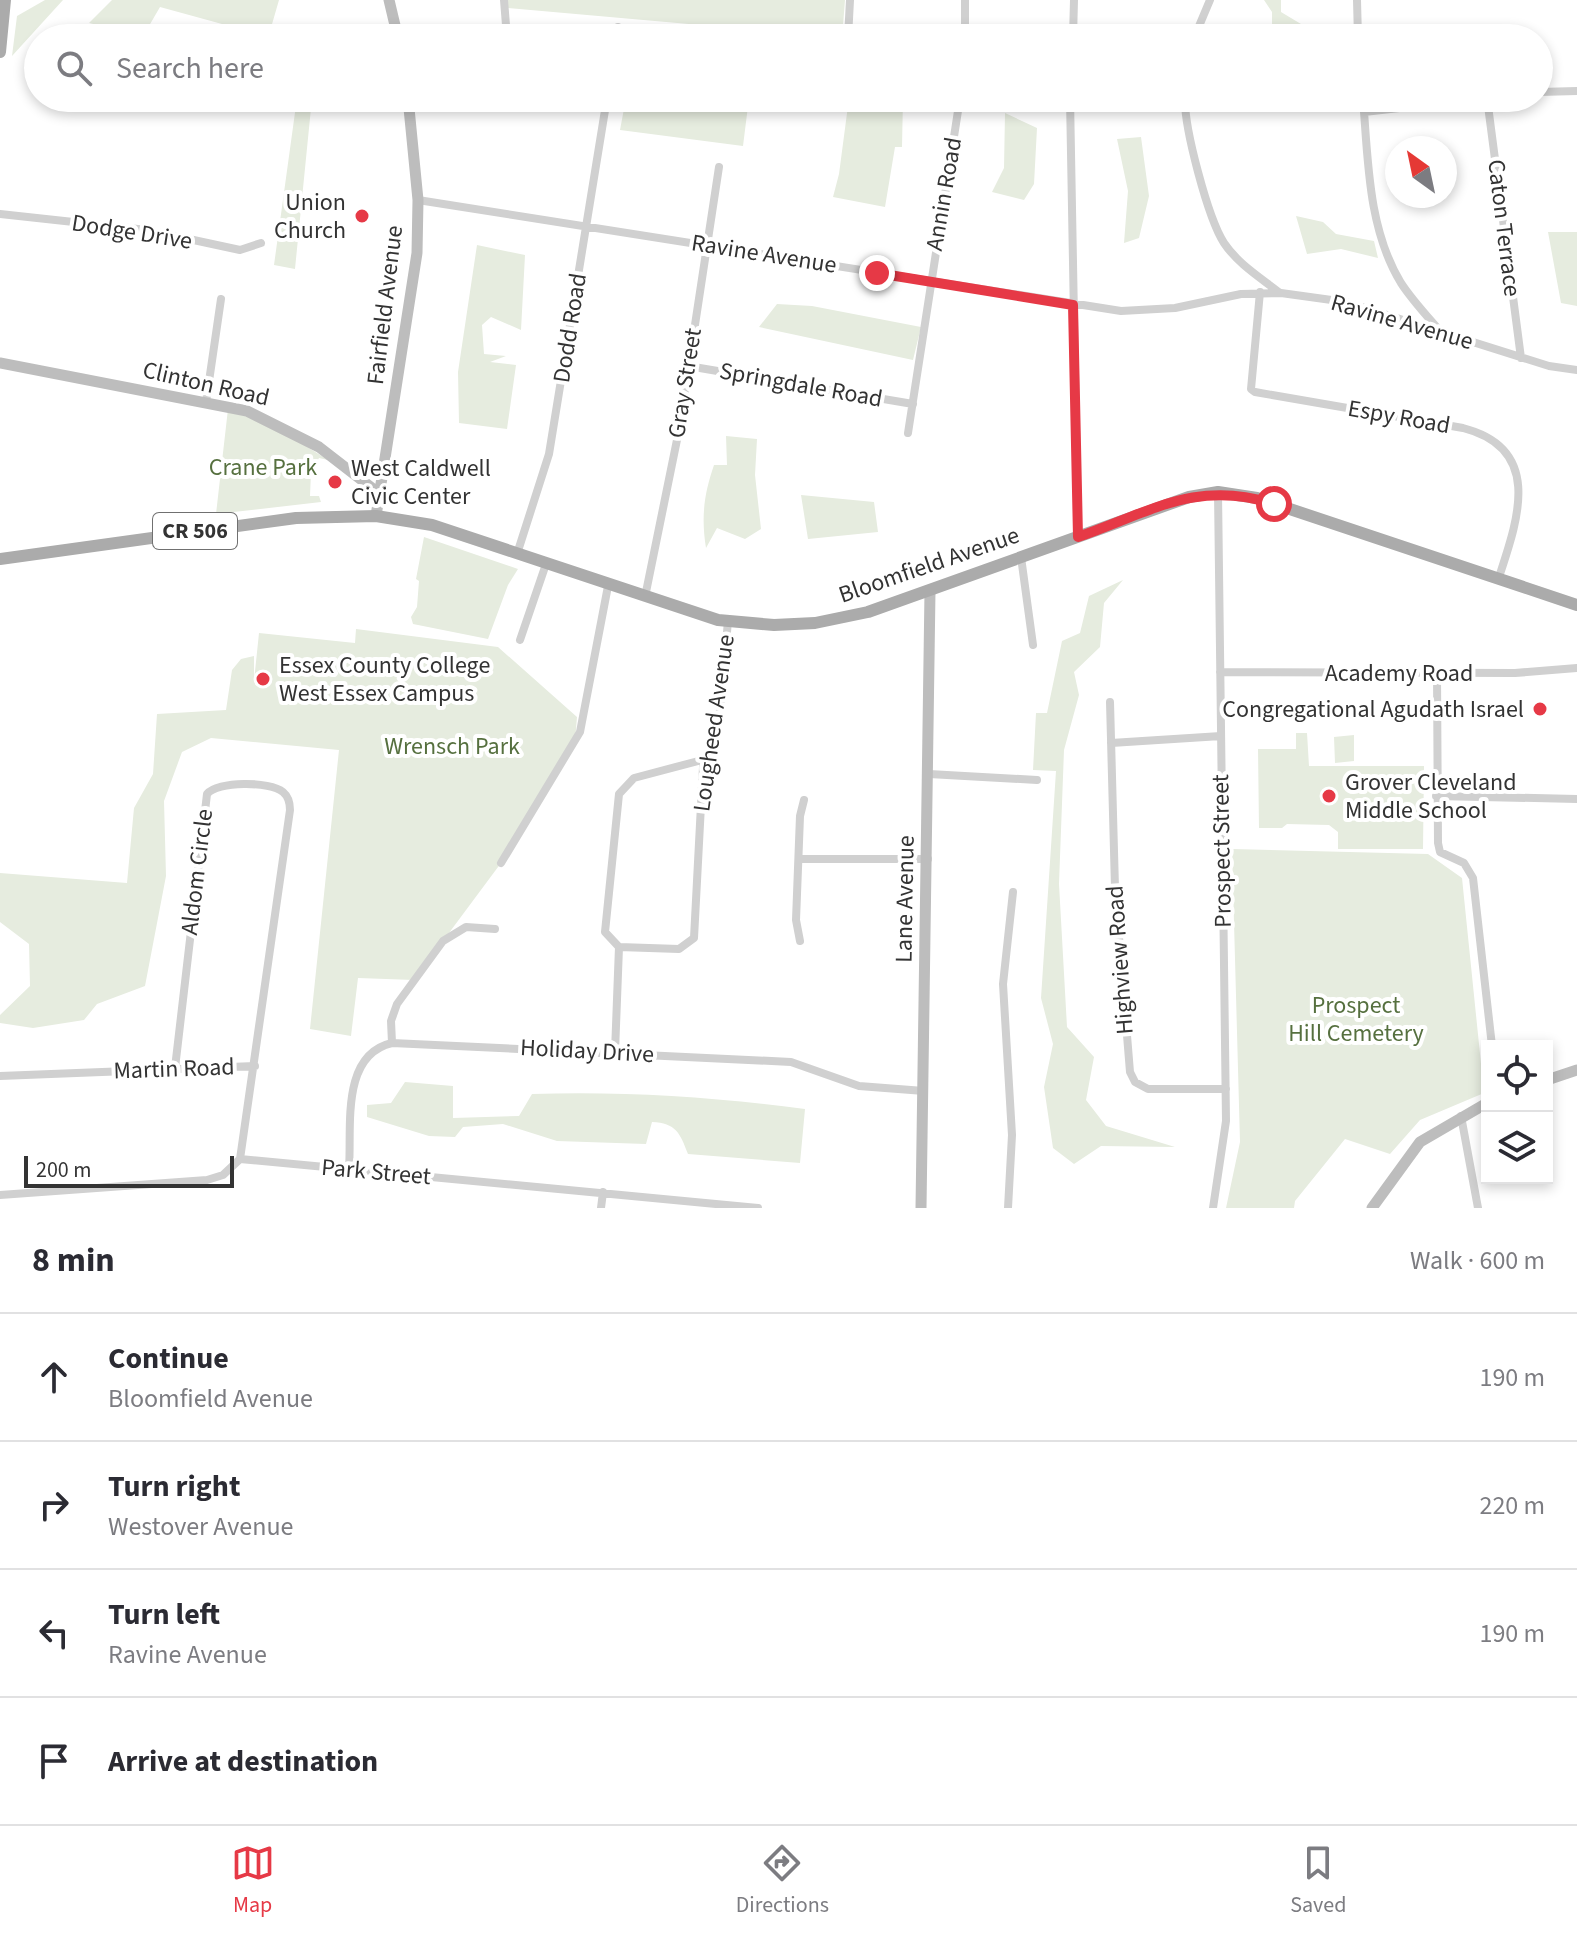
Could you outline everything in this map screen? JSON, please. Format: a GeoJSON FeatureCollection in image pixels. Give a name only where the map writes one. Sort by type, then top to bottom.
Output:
{"type":"FeatureCollection","features":[{"type":"Feature","properties":{"kind":"main road"},"geometry":{"type":"LineString","coordinates":[[0,52],[5,0]]}},
{"type":"Feature","properties":{"kind":"main road","name":"Bloomfield Avenue"},"geometry":{"type":"LineString","coordinates":[[0,559],[296,518],[376,516],[432,525],[645,598],[728,621],[774,625],[815,623],[868,612],[1189,497],[1218,492],[1257,498],[1577,605]]}},
{"type":"Feature","properties":{"kind":"street"},"geometry":{"type":"LineString","coordinates":[[389,0],[395,24]]}},
{"type":"Feature","properties":{"kind":"street"},"geometry":{"type":"LineString","coordinates":[[504,0],[506,24]]}},
{"type":"Feature","properties":{"kind":"street"},"geometry":{"type":"LineString","coordinates":[[849,24],[850,0]]}},
{"type":"Feature","properties":{"kind":"street"},"geometry":{"type":"LineString","coordinates":[[965,0],[965,24]]}},
{"type":"Feature","properties":{"kind":"street"},"geometry":{"type":"LineString","coordinates":[[1073,24],[1074,0]]}},
{"type":"Feature","properties":{"kind":"street"},"geometry":{"type":"LineString","coordinates":[[1200,24],[1210,0]]}},
{"type":"Feature","properties":{"kind":"street"},"geometry":{"type":"LineString","coordinates":[[1357,0],[1358,24]]}},
{"type":"Feature","properties":{"kind":"street"},"geometry":{"type":"LineString","coordinates":[[1553,92],[1577,91]]}},
{"type":"Feature","properties":{"kind":"street","name":"Fairfield Avenue"},"geometry":{"type":"LineString","coordinates":[[376,516],[417,253],[418,200],[409,112]]}},
{"type":"Feature","properties":{"kind":"street","name":"Dodd Road"},"geometry":{"type":"LineString","coordinates":[[517,554],[549,454],[605,112]]}},
{"type":"Feature","properties":{"kind":"street","name":"Annin Road"},"geometry":{"type":"LineString","coordinates":[[908,433],[958,112]]}},
{"type":"Feature","properties":{"kind":"street"},"geometry":{"type":"LineString","coordinates":[[1070,112],[1078,537]]}},
{"type":"Feature","properties":{"kind":"street"},"geometry":{"type":"LineString","coordinates":[[1186,112],[1186,123],[1222,240],[1247,268],[1281,293]]}},
{"type":"Feature","properties":{"kind":"street"},"geometry":{"type":"LineString","coordinates":[[1364,112],[1381,240],[1403,286],[1441,332]]}},
{"type":"Feature","properties":{"kind":"street","name":"Caton Terrace"},"geometry":{"type":"LineString","coordinates":[[1490,112],[1521,358]]}},
{"type":"Feature","properties":{"kind":"street","name":"Gray Street"},"geometry":{"type":"LineString","coordinates":[[645,598],[688,366],[719,167]]}},
{"type":"Feature","properties":{"kind":"street","name":"Ravine Avenue"},"geometry":{"type":"LineString","coordinates":[[418,200],[1121,311],[1149,310],[1260,292],[1346,302],[1521,358],[1577,370]]}},
{"type":"Feature","properties":{"kind":"street","name":"Dodge Drive"},"geometry":{"type":"LineString","coordinates":[[0,214],[147,230],[240,250],[261,243]]}},
{"type":"Feature","properties":{"kind":"street","name":"Espy Road"},"geometry":{"type":"LineString","coordinates":[[1260,292],[1251,389],[1255,392],[1463,428],[1488,437],[1504,451],[1518,476],[1520,497],[1498,580]]}},
{"type":"Feature","properties":{"kind":"street"},"geometry":{"type":"LineString","coordinates":[[206,402],[221,299]]}},
{"type":"Feature","properties":{"kind":"street","name":"Clinton Road"},"geometry":{"type":"LineString","coordinates":[[0,363],[247,411],[296,433],[335,457],[381,495]]}},
{"type":"Feature","properties":{"kind":"street","name":"Springdale Road"},"geometry":{"type":"LineString","coordinates":[[688,366],[913,404]]}},
{"type":"Feature","properties":{"kind":"street","name":"Prospect Street"},"geometry":{"type":"LineString","coordinates":[[1213,1208],[1225,1141],[1226,1089],[1218,492]]}},
{"type":"Feature","properties":{"kind":"street"},"geometry":{"type":"LineString","coordinates":[[1021,557],[1033,645]]}},
{"type":"Feature","properties":{"kind":"street"},"geometry":{"type":"LineString","coordinates":[[520,640],[546,564]]}},
{"type":"Feature","properties":{"kind":"street"},"geometry":{"type":"LineString","coordinates":[[501,863],[580,732],[608,586]]}},
{"type":"Feature","properties":{"kind":"street","name":"Lane Avenue"},"geometry":{"type":"LineString","coordinates":[[921,1208],[930,591]]}},
{"type":"Feature","properties":{"kind":"street","name":"Lougheed Avenue"},"geometry":{"type":"LineString","coordinates":[[619,947],[679,949],[694,938],[706,759],[718,731],[728,621]]}},
{"type":"Feature","properties":{"kind":"street","name":"Academy Road"},"geometry":{"type":"LineString","coordinates":[[1220,672],[1437,673],[1577,668]]}},
{"type":"Feature","properties":{"kind":"street"},"geometry":{"type":"LineString","coordinates":[[1437,673],[1436,796],[1440,852],[1464,863],[1473,878],[1491,1040]]}},
{"type":"Feature","properties":{"kind":"street","name":"Highview Road"},"geometry":{"type":"LineString","coordinates":[[1110,702],[1115,888],[1130,1072],[1135,1082],[1148,1089],[1226,1089]]}},
{"type":"Feature","properties":{"kind":"street"},"geometry":{"type":"LineString","coordinates":[[1111,743],[1221,736]]}},
{"type":"Feature","properties":{"kind":"street"},"geometry":{"type":"LineString","coordinates":[[615,1052],[619,947],[605,932],[619,794],[634,778],[706,759]]}},
{"type":"Feature","properties":{"kind":"street"},"geometry":{"type":"LineString","coordinates":[[929,774],[1037,780]]}},
{"type":"Feature","properties":{"kind":"street","name":"Aldom Circle"},"geometry":{"type":"LineString","coordinates":[[175,1068],[205,805],[209,790],[224,784],[278,789],[290,803],[255,1066]]}},
{"type":"Feature","properties":{"kind":"street"},"geometry":{"type":"LineString","coordinates":[[1436,796],[1577,799]]}},
{"type":"Feature","properties":{"kind":"street"},"geometry":{"type":"LineString","coordinates":[[800,941],[796,920],[804,800]]}},
{"type":"Feature","properties":{"kind":"street"},"geometry":{"type":"LineString","coordinates":[[799,859],[928,859]]}},
{"type":"Feature","properties":{"kind":"street"},"geometry":{"type":"LineString","coordinates":[[1008,1208],[1011,1119],[1003,984],[1013,892]]}},
{"type":"Feature","properties":{"kind":"street"},"geometry":{"type":"LineString","coordinates":[[349,1169],[355,1075],[370,1052],[392,1043],[391,1021],[397,1004],[443,941],[466,927],[495,929]]}},
{"type":"Feature","properties":{"kind":"street","name":"Holiday Drive"},"geometry":{"type":"LineString","coordinates":[[392,1043],[791,1062],[859,1086],[924,1091]]}},
{"type":"Feature","properties":{"kind":"street","name":"Martin Road"},"geometry":{"type":"LineString","coordinates":[[0,1076],[255,1066],[240,1159]]}},
{"type":"Feature","properties":{"kind":"street"},"geometry":{"type":"LineString","coordinates":[[1553,1078],[1577,1070]]}},
{"type":"Feature","properties":{"kind":"street"},"geometry":{"type":"LineString","coordinates":[[1372,1208],[1412,1150],[1481,1106]]}},
{"type":"Feature","properties":{"kind":"street"},"geometry":{"type":"LineString","coordinates":[[1461,1116],[1478,1208]]}},
{"type":"Feature","properties":{"kind":"street"},"geometry":{"type":"LineString","coordinates":[[0,1195],[207,1180],[223,1175],[240,1159]]}},
{"type":"Feature","properties":{"kind":"street","name":"Park Street"},"geometry":{"type":"LineString","coordinates":[[240,1159],[758,1208]]}},
{"type":"Feature","properties":{"kind":"street"},"geometry":{"type":"LineString","coordinates":[[601,1208],[603,1192]]}},
{"type":"Feature","properties":{"kind":"green space"},"geometry":{"type":"Polygon","coordinates":[[[45,0],[63,0],[41,24],[24,24],[24,43],[12,56],[17,16],[45,0]]]}},
{"type":"Feature","properties":{"kind":"green space"},"geometry":{"type":"Polygon","coordinates":[[[112,0],[279,0],[272,24],[222,24],[160,7],[150,24],[89,23],[112,0]]]}},
{"type":"Feature","properties":{"kind":"green space"},"geometry":{"type":"Polygon","coordinates":[[[505,0],[845,0],[843,24],[689,24],[508,8],[505,0]]]}},
{"type":"Feature","properties":{"kind":"green space"},"geometry":{"type":"Polygon","coordinates":[[[1264,0],[1281,0],[1281,12],[1301,24],[1272,24],[1272,12],[1264,0]]]}},
{"type":"Feature","properties":{"kind":"green space"},"geometry":{"type":"Polygon","coordinates":[[[295,112],[311,112],[295,269],[274,265],[295,112]]]}},
{"type":"Feature","properties":{"kind":"green space"},"geometry":{"type":"Polygon","coordinates":[[[623,112],[747,112],[743,146],[620,130],[623,112]]]}},
{"type":"Feature","properties":{"kind":"green space"},"geometry":{"type":"Polygon","coordinates":[[[847,112],[903,112],[902,147],[895,147],[885,207],[833,197],[847,112]]]}},
{"type":"Feature","properties":{"kind":"green space"},"geometry":{"type":"Polygon","coordinates":[[[1005,113],[1037,128],[1034,184],[1024,200],[992,192],[1004,168],[1005,113]]]}},
{"type":"Feature","properties":{"kind":"green space"},"geometry":{"type":"Polygon","coordinates":[[[1141,137],[1149,196],[1139,238],[1124,243],[1128,191],[1117,139],[1141,137]]]}},
{"type":"Feature","properties":{"kind":"green space"},"geometry":{"type":"Polygon","coordinates":[[[1296,216],[1323,222],[1336,234],[1374,241],[1378,258],[1341,249],[1307,254],[1296,216]]]}},
{"type":"Feature","properties":{"kind":"green space"},"geometry":{"type":"Polygon","coordinates":[[[1548,232],[1577,232],[1577,306],[1561,303],[1548,232]]]}},
{"type":"Feature","properties":{"kind":"green space"},"geometry":{"type":"Polygon","coordinates":[[[477,245],[525,255],[521,330],[491,317],[482,325],[484,354],[506,356],[490,362],[516,365],[507,429],[459,423],[458,372],[477,245]]]}},
{"type":"Feature","properties":{"kind":"green space"},"geometry":{"type":"Polygon","coordinates":[[[777,304],[812,306],[921,327],[913,360],[759,327],[777,304]]]}},
{"type":"Feature","properties":{"kind":"green space","name":"Crane Park"},"geometry":{"type":"Polygon","coordinates":[[[228,409],[268,422],[328,460],[319,458],[311,472],[310,496],[319,496],[321,502],[216,514],[228,409]]]}},
{"type":"Feature","properties":{"kind":"green space"},"geometry":{"type":"Polygon","coordinates":[[[726,436],[757,439],[755,475],[761,529],[745,539],[717,528],[706,548],[706,496],[714,465],[727,465],[726,436]]]}},
{"type":"Feature","properties":{"kind":"green space"},"geometry":{"type":"Polygon","coordinates":[[[801,495],[874,502],[878,532],[808,539],[801,495]]]}},
{"type":"Feature","properties":{"kind":"green space"},"geometry":{"type":"Polygon","coordinates":[[[424,537],[518,569],[508,585],[488,639],[413,624],[411,617],[417,607],[419,581],[416,579],[424,537]]]}},
{"type":"Feature","properties":{"kind":"green space"},"geometry":{"type":"Polygon","coordinates":[[[1123,580],[1104,603],[1100,647],[1074,672],[1079,695],[1064,750],[1059,884],[1067,1027],[1094,1057],[1086,1100],[1106,1126],[1175,1147],[1101,1146],[1074,1164],[1053,1148],[1044,1087],[1053,1044],[1041,998],[1056,771],[1033,770],[1036,713],[1047,713],[1062,641],[1080,633],[1089,596],[1123,580]]]}},
{"type":"Feature","properties":{"kind":"green space","name":"Wrensch Park"},"geometry":{"type":"Polygon","coordinates":[[[356,629],[498,647],[577,717],[575,741],[501,863],[414,980],[358,978],[351,1036],[310,1029],[339,750],[211,738],[182,752],[164,801],[166,876],[145,986],[97,1004],[84,1020],[33,1028],[0,1023],[0,1015],[30,986],[29,944],[0,922],[0,873],[127,883],[134,808],[153,774],[157,714],[226,710],[232,670],[241,659],[254,656],[254,681],[259,633],[355,643],[356,629]]]}},
{"type":"Feature","properties":{"kind":"green space"},"geometry":{"type":"Polygon","coordinates":[[[1296,733],[1307,733],[1309,766],[1424,766],[1423,849],[1338,849],[1338,832],[1329,825],[1287,824],[1282,828],[1259,828],[1258,749],[1296,749],[1296,733]]]}},
{"type":"Feature","properties":{"kind":"green space"},"geometry":{"type":"Polygon","coordinates":[[[1354,735],[1354,761],[1335,763],[1334,737],[1354,735]]]}},
{"type":"Feature","properties":{"kind":"green space","name":"Prospect Hill Cemetery"},"geometry":{"type":"Polygon","coordinates":[[[1232,849],[1428,854],[1462,878],[1481,1064],[1481,1094],[1420,1120],[1390,1154],[1345,1139],[1295,1201],[1294,1208],[1226,1208],[1240,1142],[1232,849]]]}},
{"type":"Feature","properties":{"kind":"green space"},"geometry":{"type":"Polygon","coordinates":[[[405,1082],[453,1086],[453,1118],[519,1116],[532,1094],[668,1096],[805,1109],[800,1163],[688,1154],[676,1130],[667,1124],[652,1122],[646,1144],[557,1141],[503,1124],[463,1127],[455,1137],[429,1136],[367,1117],[367,1105],[391,1103],[405,1082]]]}},
{"type":"Feature","properties":{"kind":"place","name":"Union Church"},"geometry":{"type":"Point","coordinates":[362,216]}},
{"type":"Feature","properties":{"kind":"place","name":"West Caldwell Civic Center"},"geometry":{"type":"Point","coordinates":[335,482]}},
{"type":"Feature","properties":{"kind":"place","name":"Essex County College West Essex Campus"},"geometry":{"type":"Point","coordinates":[263,679]}},
{"type":"Feature","properties":{"kind":"place","name":"Congregational Agudath Israel"},"geometry":{"type":"Point","coordinates":[1540,709]}},
{"type":"Feature","properties":{"kind":"place","name":"Grover Cleveland Middle School"},"geometry":{"type":"Point","coordinates":[1329,796]}},
{"type":"Feature","properties":{"kind":"route"},"geometry":{"type":"LineString","coordinates":[[877,273],[1073,305],[1078,537],[1200,494],[1236,493],[1274,504]]}}]}
